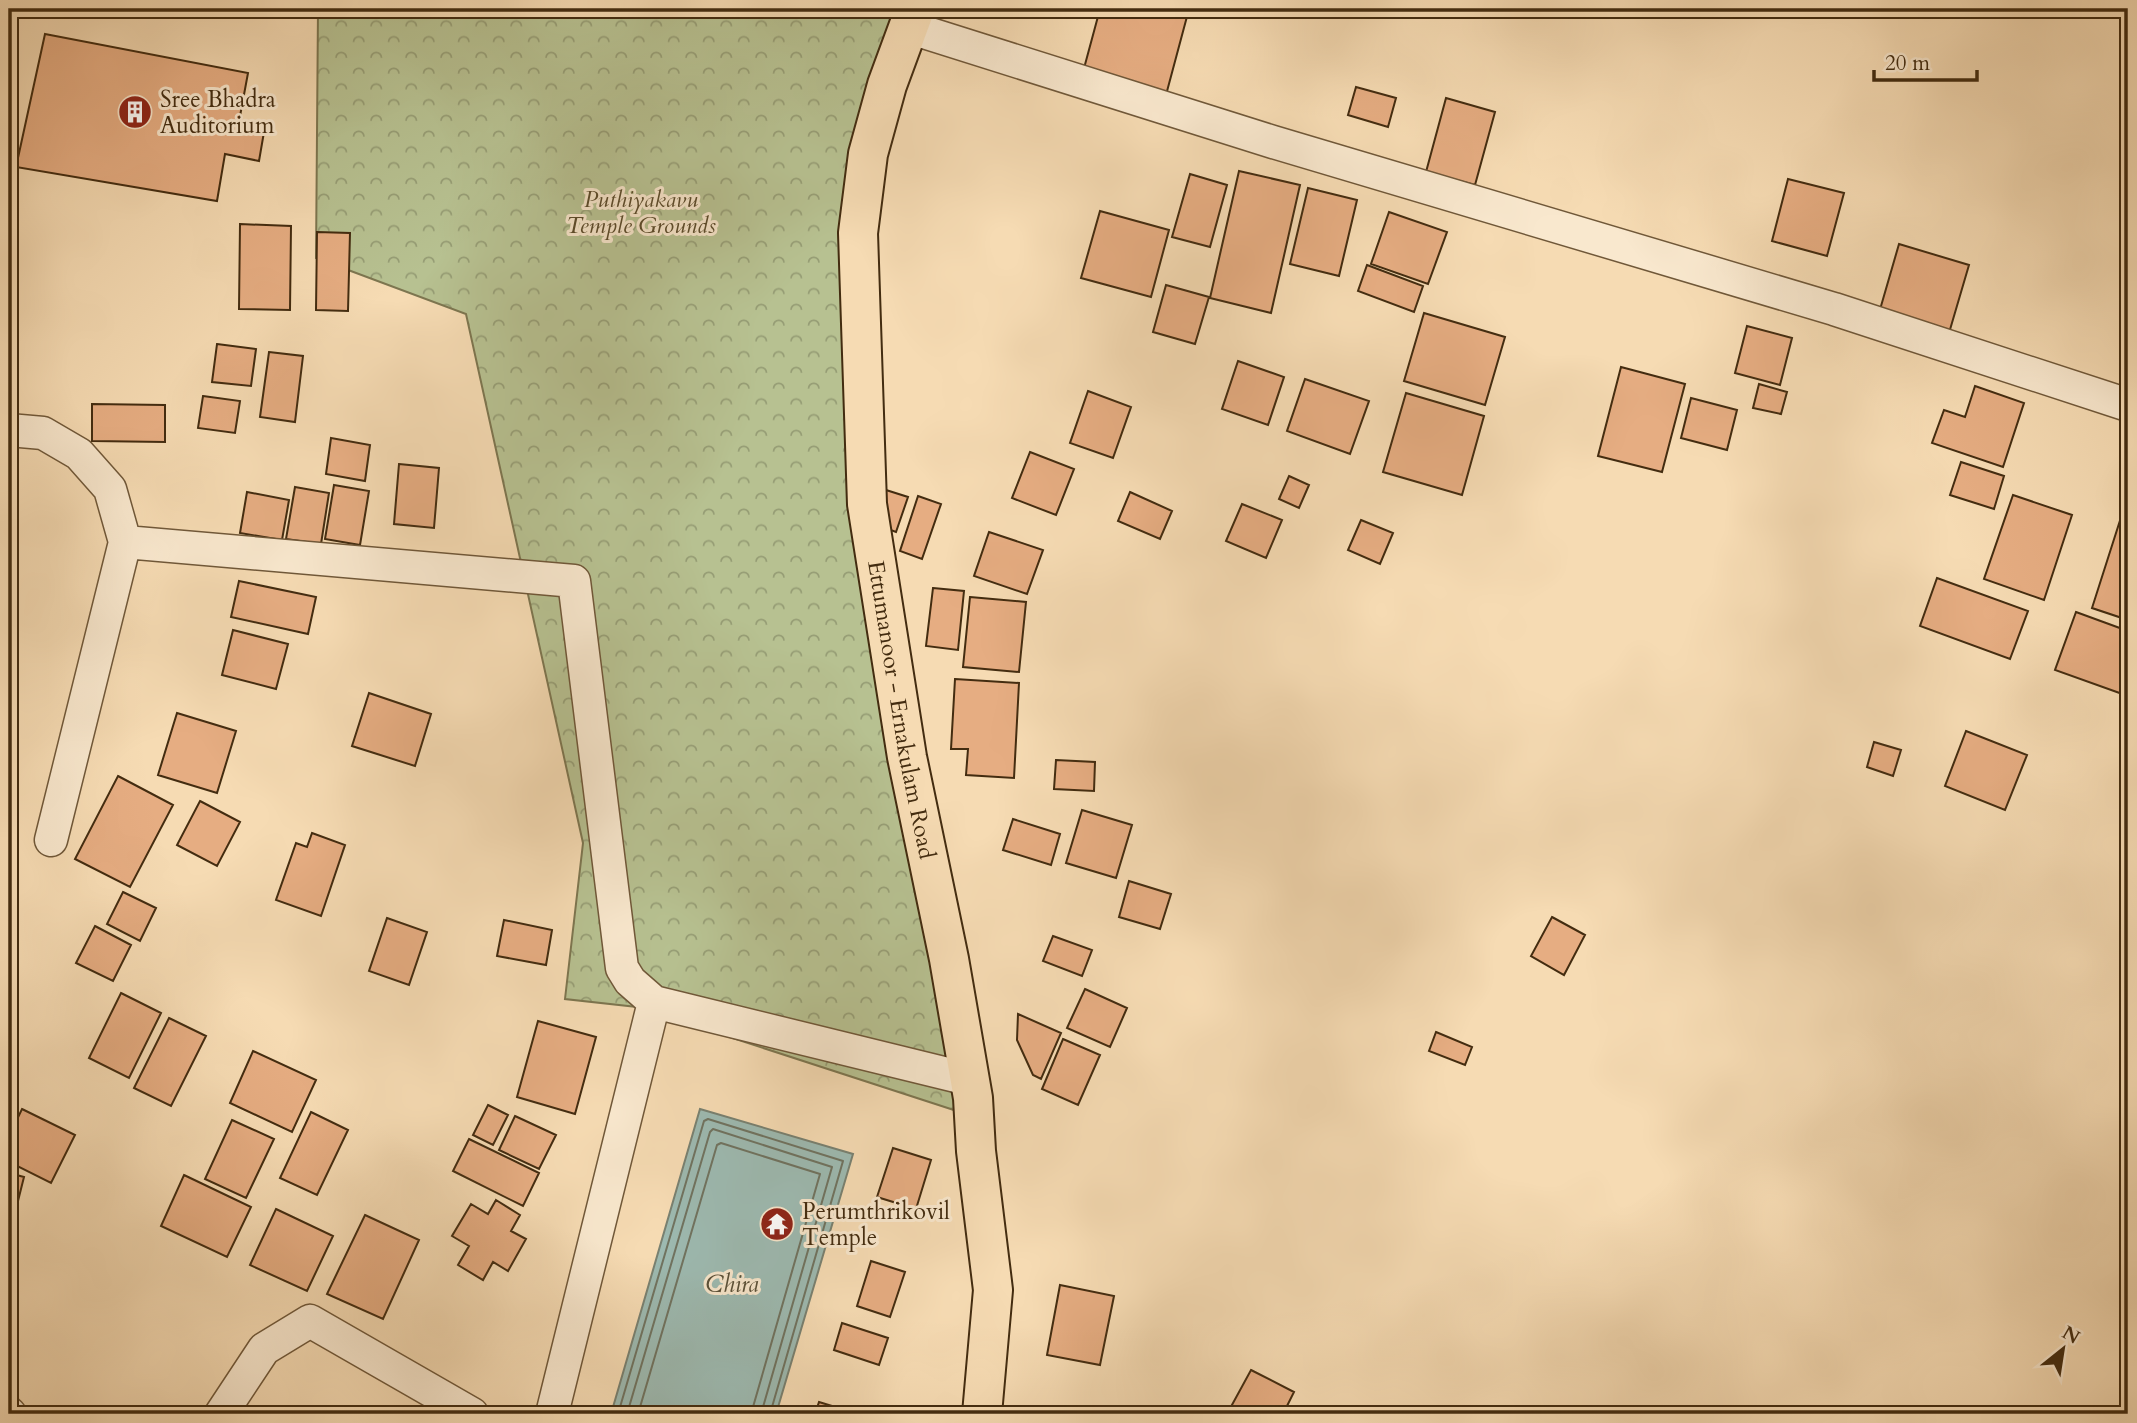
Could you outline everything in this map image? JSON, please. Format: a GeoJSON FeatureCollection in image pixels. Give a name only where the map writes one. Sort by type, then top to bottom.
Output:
{"type":"FeatureCollection","features":[{"type":"Feature","properties":{"kind":"main road","name":"Ettumanoor - Ernakulam Road"},"geometry":{"type":"LineString","coordinates":[[912,18],[887,85],[868,154],[858,233],[867,504],[907,757],[949,959],[968,1079],[993,1290],[982,1414]]}},
{"type":"Feature","properties":{"kind":"street"},"geometry":{"type":"LineString","coordinates":[[912,18],[1273,142],[1821,305],[2128,405]]}},
{"type":"Feature","properties":{"kind":"street"},"geometry":{"type":"LineString","coordinates":[[9,430],[43,433],[79,454],[110,489],[125,542],[51,840]]}},
{"type":"Feature","properties":{"kind":"street"},"geometry":{"type":"LineString","coordinates":[[125,542],[574,581],[622,968],[630,981],[654,1002],[968,1079]]}},
{"type":"Feature","properties":{"kind":"street"},"geometry":{"type":"LineString","coordinates":[[552,1414],[654,1002]]}},
{"type":"Feature","properties":{"kind":"street"},"geometry":{"type":"LineString","coordinates":[[221,1414],[264,1349],[310,1321],[472,1414]]}},
{"type":"Feature","properties":{"kind":"green space","name":"Puthiyakavu Temple Grounds"},"geometry":{"type":"Polygon","coordinates":[[[318,9],[899,9],[843,229],[960,1112],[637,1007],[565,999],[583,843],[466,314],[316,258],[318,9]]]}},
{"type":"Feature","properties":{"kind":"water","name":"Chira"},"geometry":{"type":"Polygon","coordinates":[[[700,1109],[853,1154],[776,1414],[611,1414],[700,1109]]]}},
{"type":"Feature","properties":{"kind":"building"},"geometry":{"type":"Polygon","coordinates":[[[1100,9],[1189,9],[1166,95],[1083,72],[1100,9]]]}},
{"type":"Feature","properties":{"kind":"building","name":"Sree Bhadra Auditorium"},"geometry":{"type":"Polygon","coordinates":[[[45,34],[248,73],[238,127],[264,132],[259,161],[225,154],[217,201],[16,167],[45,34]]]}},
{"type":"Feature","properties":{"kind":"building"},"geometry":{"type":"Polygon","coordinates":[[[1356,87],[1396,98],[1388,127],[1348,115],[1356,87]]]}},
{"type":"Feature","properties":{"kind":"building"},"geometry":{"type":"Polygon","coordinates":[[[1446,98],[1495,112],[1475,185],[1426,172],[1446,98]]]}},
{"type":"Feature","properties":{"kind":"building"},"geometry":{"type":"Polygon","coordinates":[[[1239,171],[1300,185],[1271,313],[1210,298],[1239,171]]]}},
{"type":"Feature","properties":{"kind":"building"},"geometry":{"type":"Polygon","coordinates":[[[1190,174],[1227,185],[1210,247],[1172,237],[1190,174]]]}},
{"type":"Feature","properties":{"kind":"building"},"geometry":{"type":"Polygon","coordinates":[[[1788,179],[1844,193],[1827,256],[1772,241],[1788,179]]]}},
{"type":"Feature","properties":{"kind":"building"},"geometry":{"type":"Polygon","coordinates":[[[1308,188],[1357,200],[1339,276],[1290,264],[1308,188]]]}},
{"type":"Feature","properties":{"kind":"building"},"geometry":{"type":"Polygon","coordinates":[[[1100,211],[1169,230],[1151,297],[1081,278],[1100,211]]]}},
{"type":"Feature","properties":{"kind":"building"},"geometry":{"type":"Polygon","coordinates":[[[1389,212],[1447,232],[1428,284],[1371,264],[1389,212]]]}},
{"type":"Feature","properties":{"kind":"building"},"geometry":{"type":"Polygon","coordinates":[[[240,224],[291,226],[290,310],[239,309],[240,224]]]}},
{"type":"Feature","properties":{"kind":"building"},"geometry":{"type":"Polygon","coordinates":[[[317,232],[350,233],[348,311],[316,310],[317,232]]]}},
{"type":"Feature","properties":{"kind":"building"},"geometry":{"type":"Polygon","coordinates":[[[1899,244],[1969,265],[1949,333],[1879,313],[1899,244]]]}},
{"type":"Feature","properties":{"kind":"building"},"geometry":{"type":"Polygon","coordinates":[[[1367,265],[1423,286],[1414,312],[1358,291],[1367,265]]]}},
{"type":"Feature","properties":{"kind":"building"},"geometry":{"type":"Polygon","coordinates":[[[1166,285],[1209,297],[1195,344],[1153,332],[1166,285]]]}},
{"type":"Feature","properties":{"kind":"building"},"geometry":{"type":"Polygon","coordinates":[[[1424,313],[1505,337],[1485,405],[1404,381],[1424,313]]]}},
{"type":"Feature","properties":{"kind":"building"},"geometry":{"type":"Polygon","coordinates":[[[1747,326],[1792,338],[1780,385],[1735,373],[1747,326]]]}},
{"type":"Feature","properties":{"kind":"building"},"geometry":{"type":"Polygon","coordinates":[[[217,344],[256,349],[251,386],[212,382],[217,344]]]}},
{"type":"Feature","properties":{"kind":"building"},"geometry":{"type":"Polygon","coordinates":[[[269,352],[303,356],[295,422],[260,417],[269,352]]]}},
{"type":"Feature","properties":{"kind":"building"},"geometry":{"type":"Polygon","coordinates":[[[1238,361],[1284,377],[1268,425],[1222,409],[1238,361]]]}},
{"type":"Feature","properties":{"kind":"building"},"geometry":{"type":"Polygon","coordinates":[[[1621,367],[1685,384],[1662,472],[1598,456],[1621,367]]]}},
{"type":"Feature","properties":{"kind":"building"},"geometry":{"type":"Polygon","coordinates":[[[1305,379],[1369,401],[1350,454],[1287,431],[1305,379]]]}},
{"type":"Feature","properties":{"kind":"building"},"geometry":{"type":"Polygon","coordinates":[[[1759,384],[1787,392],[1781,414],[1753,408],[1759,384]]]}},
{"type":"Feature","properties":{"kind":"building"},"geometry":{"type":"Polygon","coordinates":[[[1975,386],[2024,403],[2003,467],[1932,443],[1944,410],[1965,417],[1975,386]]]}},
{"type":"Feature","properties":{"kind":"building"},"geometry":{"type":"Polygon","coordinates":[[[1088,391],[1131,407],[1113,458],[1070,443],[1088,391]]]}},
{"type":"Feature","properties":{"kind":"building"},"geometry":{"type":"Polygon","coordinates":[[[1406,393],[1484,416],[1462,495],[1383,472],[1406,393]]]}},
{"type":"Feature","properties":{"kind":"building"},"geometry":{"type":"Polygon","coordinates":[[[203,396],[240,401],[235,433],[198,428],[203,396]]]}},
{"type":"Feature","properties":{"kind":"building"},"geometry":{"type":"Polygon","coordinates":[[[1691,398],[1737,410],[1727,450],[1681,438],[1691,398]]]}},
{"type":"Feature","properties":{"kind":"building"},"geometry":{"type":"Polygon","coordinates":[[[92,404],[165,405],[165,442],[92,441],[92,404]]]}},
{"type":"Feature","properties":{"kind":"building"},"geometry":{"type":"Polygon","coordinates":[[[331,438],[370,445],[365,481],[326,474],[331,438]]]}},
{"type":"Feature","properties":{"kind":"building"},"geometry":{"type":"Polygon","coordinates":[[[1030,452],[1074,469],[1056,515],[1012,498],[1030,452]]]}},
{"type":"Feature","properties":{"kind":"building"},"geometry":{"type":"Polygon","coordinates":[[[1961,462],[2004,476],[1994,509],[1950,495],[1961,462]]]}},
{"type":"Feature","properties":{"kind":"building"},"geometry":{"type":"Polygon","coordinates":[[[399,464],[439,468],[434,528],[394,524],[399,464]]]}},
{"type":"Feature","properties":{"kind":"building"},"geometry":{"type":"Polygon","coordinates":[[[1289,476],[1309,485],[1299,508],[1279,499],[1289,476]]]}},
{"type":"Feature","properties":{"kind":"building"},"geometry":{"type":"Polygon","coordinates":[[[334,485],[369,491],[360,545],[325,539],[334,485]]]}},
{"type":"Feature","properties":{"kind":"building"},"geometry":{"type":"Polygon","coordinates":[[[295,487],[329,493],[321,544],[286,539],[295,487]]]}},
{"type":"Feature","properties":{"kind":"building"},"geometry":{"type":"Polygon","coordinates":[[[886,490],[908,497],[896,532],[874,524],[886,490]]]}},
{"type":"Feature","properties":{"kind":"building"},"geometry":{"type":"Polygon","coordinates":[[[247,492],[289,500],[282,540],[240,533],[247,492]]]}},
{"type":"Feature","properties":{"kind":"building"},"geometry":{"type":"Polygon","coordinates":[[[1130,492],[1172,511],[1160,539],[1118,521],[1130,492]]]}},
{"type":"Feature","properties":{"kind":"building"},"geometry":{"type":"Polygon","coordinates":[[[2013,495],[2072,515],[2044,600],[1984,579],[2013,495]]]}},
{"type":"Feature","properties":{"kind":"building"},"geometry":{"type":"Polygon","coordinates":[[[918,496],[941,504],[922,559],[900,551],[918,496]]]}},
{"type":"Feature","properties":{"kind":"building"},"geometry":{"type":"Polygon","coordinates":[[[1242,504],[1282,520],[1266,558],[1226,541],[1242,504]]]}},
{"type":"Feature","properties":{"kind":"building"},"geometry":{"type":"Polygon","coordinates":[[[2124,508],[2128,510],[2128,620],[2092,608],[2124,508]]]}},
{"type":"Feature","properties":{"kind":"building"},"geometry":{"type":"Polygon","coordinates":[[[1361,520],[1393,533],[1380,564],[1348,550],[1361,520]]]}},
{"type":"Feature","properties":{"kind":"building"},"geometry":{"type":"Polygon","coordinates":[[[989,532],[1043,550],[1027,594],[974,576],[989,532]]]}},
{"type":"Feature","properties":{"kind":"building"},"geometry":{"type":"Polygon","coordinates":[[[1937,578],[2028,611],[2010,659],[1920,626],[1937,578]]]}},
{"type":"Feature","properties":{"kind":"building"},"geometry":{"type":"Polygon","coordinates":[[[239,581],[316,597],[308,634],[231,617],[239,581]]]}},
{"type":"Feature","properties":{"kind":"building"},"geometry":{"type":"Polygon","coordinates":[[[933,588],[964,591],[958,650],[926,646],[933,588]]]}},
{"type":"Feature","properties":{"kind":"building"},"geometry":{"type":"Polygon","coordinates":[[[970,597],[1026,602],[1019,672],[963,667],[970,597]]]}},
{"type":"Feature","properties":{"kind":"building"},"geometry":{"type":"Polygon","coordinates":[[[2076,612],[2128,631],[2128,696],[2055,670],[2076,612]]]}},
{"type":"Feature","properties":{"kind":"building"},"geometry":{"type":"Polygon","coordinates":[[[233,630],[288,644],[276,689],[222,675],[233,630]]]}},
{"type":"Feature","properties":{"kind":"building"},"geometry":{"type":"Polygon","coordinates":[[[955,679],[1019,683],[1014,778],[966,775],[968,749],[951,749],[955,679]]]}},
{"type":"Feature","properties":{"kind":"building"},"geometry":{"type":"Polygon","coordinates":[[[369,693],[431,714],[415,766],[352,746],[369,693]]]}},
{"type":"Feature","properties":{"kind":"building"},"geometry":{"type":"Polygon","coordinates":[[[177,713],[236,731],[217,793],[158,775],[177,713]]]}},
{"type":"Feature","properties":{"kind":"building"},"geometry":{"type":"Polygon","coordinates":[[[1966,731],[2027,755],[2005,810],[1945,786],[1966,731]]]}},
{"type":"Feature","properties":{"kind":"building"},"geometry":{"type":"Polygon","coordinates":[[[1874,742],[1901,750],[1893,776],[1867,767],[1874,742]]]}},
{"type":"Feature","properties":{"kind":"building"},"geometry":{"type":"Polygon","coordinates":[[[1056,760],[1095,762],[1094,791],[1054,789],[1056,760]]]}},
{"type":"Feature","properties":{"kind":"building"},"geometry":{"type":"Polygon","coordinates":[[[118,776],[173,805],[130,887],[75,859],[118,776]]]}},
{"type":"Feature","properties":{"kind":"building"},"geometry":{"type":"Polygon","coordinates":[[[200,801],[240,822],[217,866],[177,845],[200,801]]]}},
{"type":"Feature","properties":{"kind":"building"},"geometry":{"type":"Polygon","coordinates":[[[1082,810],[1132,825],[1116,878],[1066,863],[1082,810]]]}},
{"type":"Feature","properties":{"kind":"building"},"geometry":{"type":"Polygon","coordinates":[[[1013,819],[1060,834],[1051,865],[1003,850],[1013,819]]]}},
{"type":"Feature","properties":{"kind":"building"},"geometry":{"type":"Polygon","coordinates":[[[312,833],[345,845],[321,916],[276,900],[296,843],[307,847],[312,833]]]}},
{"type":"Feature","properties":{"kind":"building"},"geometry":{"type":"Polygon","coordinates":[[[1129,881],[1171,894],[1160,929],[1119,917],[1129,881]]]}},
{"type":"Feature","properties":{"kind":"building"},"geometry":{"type":"Polygon","coordinates":[[[123,892],[156,908],[140,941],[107,924],[123,892]]]}},
{"type":"Feature","properties":{"kind":"building"},"geometry":{"type":"Polygon","coordinates":[[[1552,917],[1585,935],[1564,975],[1531,956],[1552,917]]]}},
{"type":"Feature","properties":{"kind":"building"},"geometry":{"type":"Polygon","coordinates":[[[387,918],[427,932],[409,985],[369,971],[387,918]]]}},
{"type":"Feature","properties":{"kind":"building"},"geometry":{"type":"Polygon","coordinates":[[[504,920],[552,930],[546,965],[497,956],[504,920]]]}},
{"type":"Feature","properties":{"kind":"building"},"geometry":{"type":"Polygon","coordinates":[[[95,926],[131,945],[113,981],[76,963],[95,926]]]}},
{"type":"Feature","properties":{"kind":"building"},"geometry":{"type":"Polygon","coordinates":[[[1053,936],[1092,950],[1082,976],[1043,961],[1053,936]]]}},
{"type":"Feature","properties":{"kind":"building"},"geometry":{"type":"Polygon","coordinates":[[[1085,989],[1127,1008],[1110,1047],[1067,1028],[1085,989]]]}},
{"type":"Feature","properties":{"kind":"building"},"geometry":{"type":"Polygon","coordinates":[[[121,993],[161,1013],[129,1078],[89,1058],[121,993]]]}},
{"type":"Feature","properties":{"kind":"building"},"geometry":{"type":"Polygon","coordinates":[[[1018,1014],[1061,1033],[1041,1079],[1033,1075],[1017,1040],[1018,1014]]]}},
{"type":"Feature","properties":{"kind":"building"},"geometry":{"type":"Polygon","coordinates":[[[169,1018],[206,1036],[171,1106],[134,1088],[169,1018]]]}},
{"type":"Feature","properties":{"kind":"building"},"geometry":{"type":"Polygon","coordinates":[[[538,1021],[596,1037],[575,1114],[517,1097],[538,1021]]]}},
{"type":"Feature","properties":{"kind":"building"},"geometry":{"type":"Polygon","coordinates":[[[1436,1032],[1472,1047],[1465,1065],[1429,1051],[1436,1032]]]}},
{"type":"Feature","properties":{"kind":"building"},"geometry":{"type":"Polygon","coordinates":[[[1063,1039],[1100,1055],[1078,1105],[1042,1089],[1063,1039]]]}},
{"type":"Feature","properties":{"kind":"building"},"geometry":{"type":"Polygon","coordinates":[[[253,1051],[316,1080],[292,1132],[230,1103],[253,1051]]]}},
{"type":"Feature","properties":{"kind":"building"},"geometry":{"type":"Polygon","coordinates":[[[488,1105],[508,1115],[493,1145],[473,1135],[488,1105]]]}},
{"type":"Feature","properties":{"kind":"building"},"geometry":{"type":"Polygon","coordinates":[[[22,1109],[75,1135],[51,1183],[9,1162],[9,1136],[22,1109]]]}},
{"type":"Feature","properties":{"kind":"building"},"geometry":{"type":"Polygon","coordinates":[[[311,1112],[348,1130],[317,1195],[280,1178],[311,1112]]]}},
{"type":"Feature","properties":{"kind":"building"},"geometry":{"type":"Polygon","coordinates":[[[515,1116],[556,1135],[539,1169],[499,1150],[515,1116]]]}},
{"type":"Feature","properties":{"kind":"building"},"geometry":{"type":"Polygon","coordinates":[[[232,1120],[274,1139],[246,1198],[205,1179],[232,1120]]]}},
{"type":"Feature","properties":{"kind":"building"},"geometry":{"type":"Polygon","coordinates":[[[469,1139],[539,1173],[523,1206],[453,1171],[469,1139]]]}},
{"type":"Feature","properties":{"kind":"building"},"geometry":{"type":"Polygon","coordinates":[[[893,1148],[931,1160],[916,1209],[877,1197],[893,1148]]]}},
{"type":"Feature","properties":{"kind":"building"},"geometry":{"type":"Polygon","coordinates":[[[9,1173],[24,1177],[15,1213],[9,1211],[9,1173]]]}},
{"type":"Feature","properties":{"kind":"building"},"geometry":{"type":"Polygon","coordinates":[[[184,1175],[251,1207],[227,1257],[161,1226],[184,1175]]]}},
{"type":"Feature","properties":{"kind":"building"},"geometry":{"type":"Polygon","coordinates":[[[496,1200],[520,1215],[511,1231],[526,1239],[508,1271],[493,1262],[483,1280],[458,1265],[469,1246],[452,1236],[471,1204],[488,1214],[496,1200]]]}},
{"type":"Feature","properties":{"kind":"building"},"geometry":{"type":"Polygon","coordinates":[[[276,1209],[333,1236],[307,1291],[250,1265],[276,1209]]]}},
{"type":"Feature","properties":{"kind":"building"},"geometry":{"type":"Polygon","coordinates":[[[365,1215],[419,1240],[383,1319],[327,1294],[365,1215]]]}},
{"type":"Feature","properties":{"kind":"building"},"geometry":{"type":"Polygon","coordinates":[[[871,1261],[905,1272],[890,1317],[857,1306],[871,1261]]]}},
{"type":"Feature","properties":{"kind":"building"},"geometry":{"type":"Polygon","coordinates":[[[1060,1285],[1114,1296],[1100,1365],[1047,1355],[1060,1285]]]}},
{"type":"Feature","properties":{"kind":"building"},"geometry":{"type":"Polygon","coordinates":[[[842,1323],[888,1338],[879,1365],[834,1350],[842,1323]]]}},
{"type":"Feature","properties":{"kind":"building"},"geometry":{"type":"Polygon","coordinates":[[[1251,1370],[1294,1392],[1283,1414],[1227,1414],[1251,1370]]]}},
{"type":"Feature","properties":{"kind":"building"},"geometry":{"type":"Polygon","coordinates":[[[819,1402],[858,1414],[815,1414],[819,1402]]]}},
{"type":"Feature","properties":{"kind":"place","name":"Sree Bhadra Auditorium"},"geometry":{"type":"Point","coordinates":[135,112]}},
{"type":"Feature","properties":{"kind":"place","name":"Perumthrikovil Temple"},"geometry":{"type":"Point","coordinates":[777,1224]}}]}
